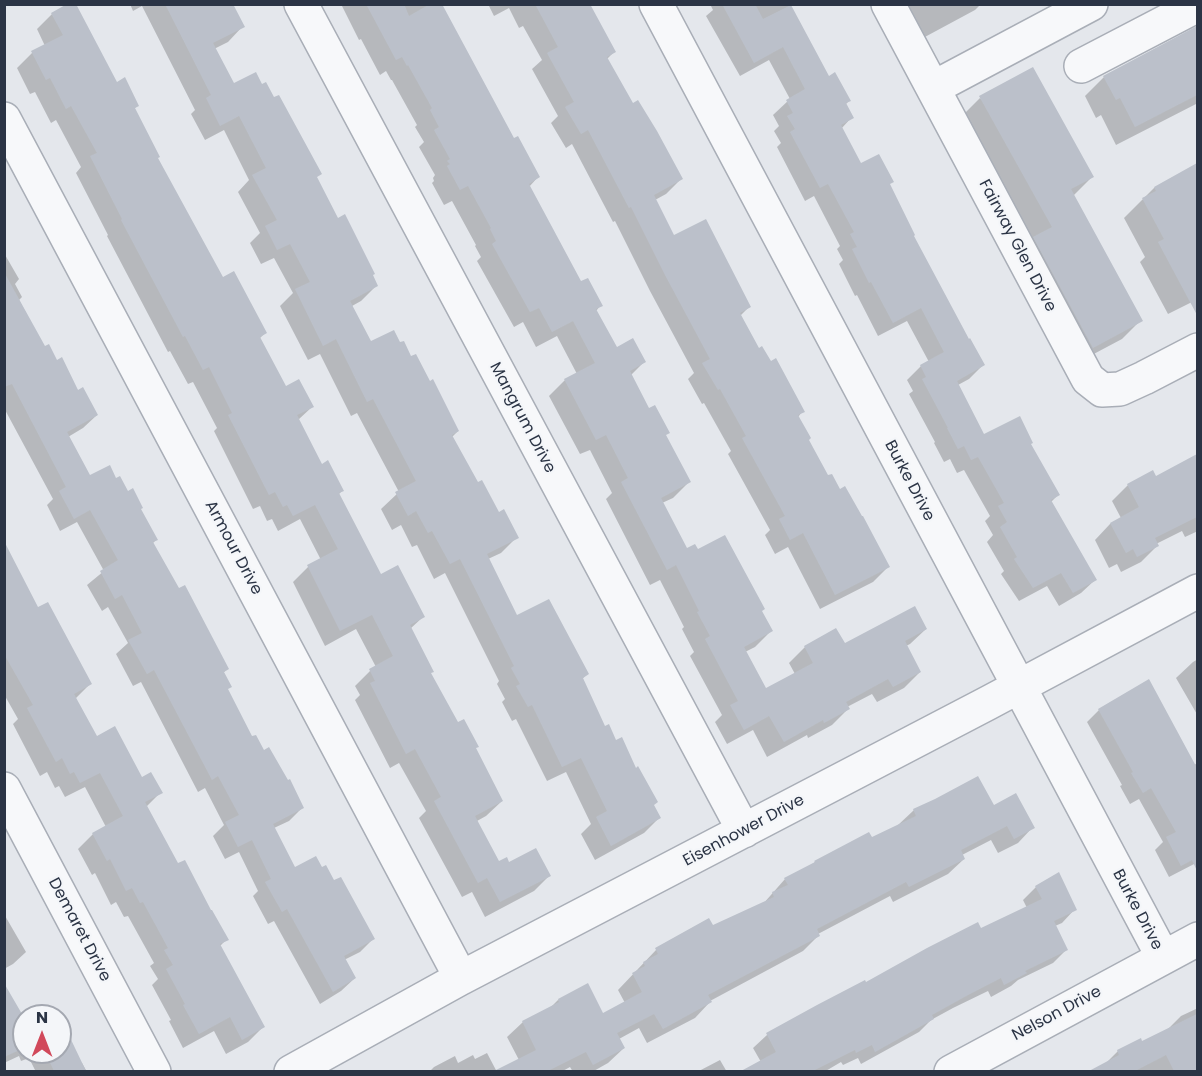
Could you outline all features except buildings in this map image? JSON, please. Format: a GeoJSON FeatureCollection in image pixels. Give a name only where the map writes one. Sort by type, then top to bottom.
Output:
{"type":"FeatureCollection","features":[{"type":"Feature","properties":{"kind":"street","name":"Mangrum Drive"},"geometry":{"type":"LineString","coordinates":[[301,4],[744,831]]}},
{"type":"Feature","properties":{"kind":"street","name":"Burke Drive"},"geometry":{"type":"LineString","coordinates":[[656,4],[1163,957]]}},
{"type":"Feature","properties":{"kind":"street","name":"Fairway Glen Drive"},"geometry":{"type":"LineString","coordinates":[[888,4],[1088,379],[1102,390],[1120,389],[1197,350]]}},
{"type":"Feature","properties":{"kind":"street"},"geometry":{"type":"LineString","coordinates":[[933,88],[1091,4]]}},
{"type":"Feature","properties":{"kind":"street"},"geometry":{"type":"LineString","coordinates":[[1081,66],[1177,9]]}},
{"type":"Feature","properties":{"kind":"street","name":"Armour Drive"},"geometry":{"type":"LineString","coordinates":[[4,119],[461,978]]}},
{"type":"Feature","properties":{"kind":"street","name":"Eisenhower Drive"},"geometry":{"type":"LineString","coordinates":[[291,1071],[461,978],[1197,591]]}},
{"type":"Feature","properties":{"kind":"street","name":"Demaret Drive"},"geometry":{"type":"LineString","coordinates":[[4,789],[154,1071]]}},
{"type":"Feature","properties":{"kind":"street","name":"Nelson Drive"},"geometry":{"type":"LineString","coordinates":[[951,1071],[1197,939]]}}]}
